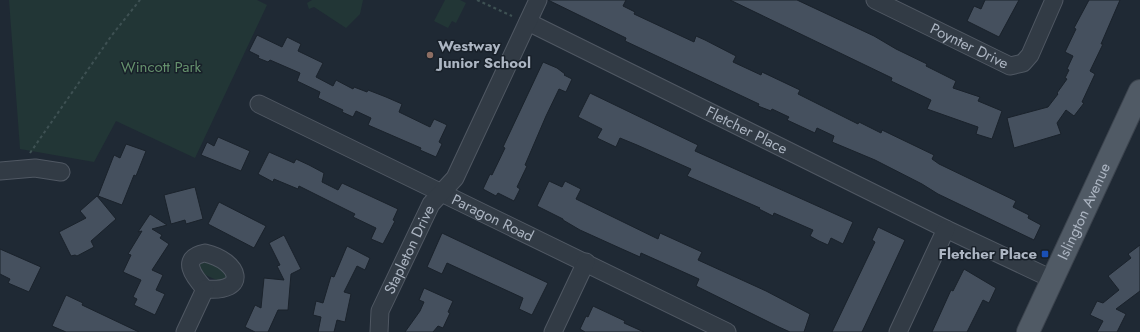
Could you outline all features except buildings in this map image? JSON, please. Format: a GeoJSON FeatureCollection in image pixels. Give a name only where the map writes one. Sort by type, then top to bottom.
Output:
{"type":"FeatureCollection","features":[{"type":"Feature","properties":{"kind":"main road","name":"Islington Avenue"},"geometry":{"type":"LineString","coordinates":[[1028,332],[1140,91]]}},
{"type":"Feature","properties":{"kind":"street","name":"Stapleton Drive"},"geometry":{"type":"LineString","coordinates":[[379,332],[380,311],[431,204],[455,178],[520,19],[538,0]]}},
{"type":"Feature","properties":{"kind":"street","name":"Poynter Drive"},"geometry":{"type":"LineString","coordinates":[[876,0],[1004,63],[1014,66],[1023,63],[1030,55],[1054,0]]}},
{"type":"Feature","properties":{"kind":"street","name":"Fletcher Place"},"geometry":{"type":"LineString","coordinates":[[520,19],[946,229],[1052,279]]}},
{"type":"Feature","properties":{"kind":"street","name":"Paragon Road"},"geometry":{"type":"LineString","coordinates":[[259,104],[727,332]]}},
{"type":"Feature","properties":{"kind":"street"},"geometry":{"type":"LineString","coordinates":[[0,171],[35,168],[61,172]]}},
{"type":"Feature","properties":{"kind":"street"},"geometry":{"type":"LineString","coordinates":[[898,332],[946,229]]}},
{"type":"Feature","properties":{"kind":"street"},"geometry":{"type":"LineString","coordinates":[[553,332],[586,262]]}},
{"type":"Feature","properties":{"kind":"street"},"geometry":{"type":"LineString","coordinates":[[185,332],[205,289]]}},
{"type":"Feature","properties":{"kind":"path"},"geometry":{"type":"LineString","coordinates":[[20,169],[112,35],[140,0]]}},
{"type":"Feature","properties":{"kind":"path"},"geometry":{"type":"LineString","coordinates":[[477,0],[520,19]]}},
{"type":"Feature","properties":{"kind":"green space","name":"Wincott Park"},"geometry":{"type":"Polygon","coordinates":[[[9,0],[257,0],[267,5],[195,158],[116,121],[94,162],[20,149],[9,0]]]}},
{"type":"Feature","properties":{"kind":"green space"},"geometry":{"type":"Polygon","coordinates":[[[312,0],[363,0],[360,14],[346,28],[314,7],[309,9],[307,3],[312,0]]]}},
{"type":"Feature","properties":{"kind":"green space"},"geometry":{"type":"Polygon","coordinates":[[[445,0],[460,0],[466,3],[456,23],[452,21],[448,28],[434,21],[445,0]]]}},
{"type":"Feature","properties":{"kind":"green space"},"geometry":{"type":"Polygon","coordinates":[[[206,259],[230,275],[221,282],[201,273],[197,263],[206,259]]]}},
{"type":"Feature","properties":{"kind":"place","name":"Westway Junior School"},"geometry":{"type":"Point","coordinates":[430,55]}},
{"type":"Feature","properties":{"kind":"place","name":"Fletcher Place"},"geometry":{"type":"Point","coordinates":[1045,254]}}]}
